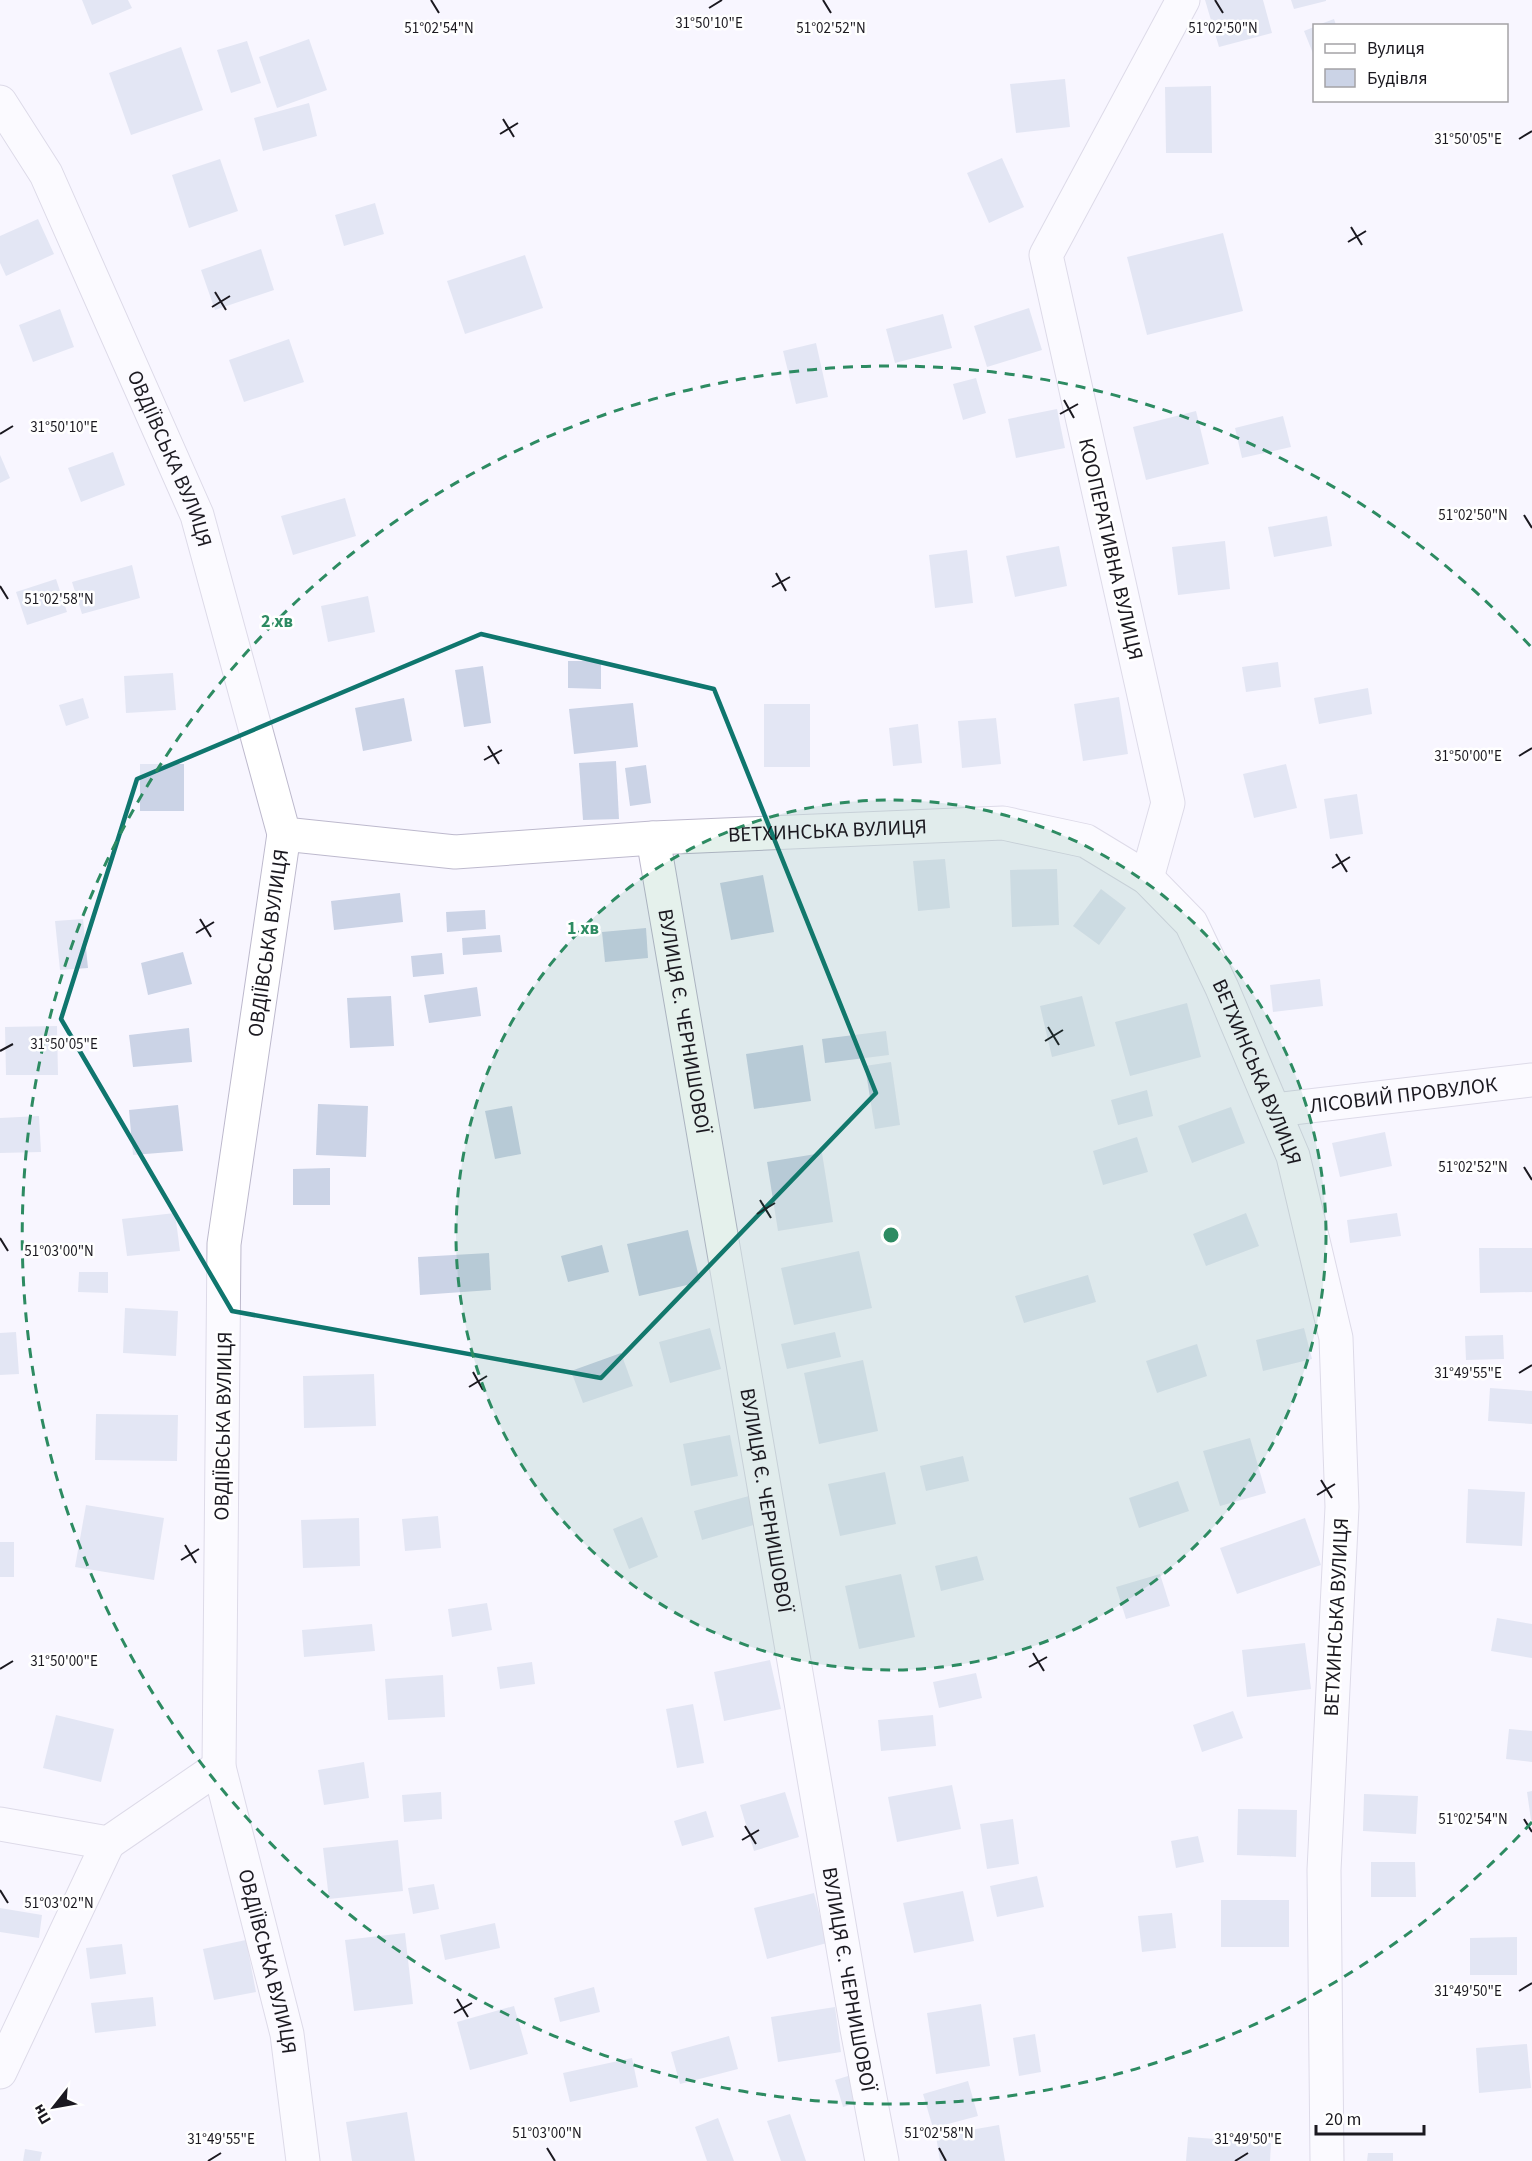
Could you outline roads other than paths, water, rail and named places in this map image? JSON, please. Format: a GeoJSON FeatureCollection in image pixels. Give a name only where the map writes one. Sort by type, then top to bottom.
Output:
{"type":"FeatureCollection","features":[{"type":"Feature","properties":{"kind":"street","name":"КООПЕРАТИВНА ВУЛИЦЯ"},"geometry":{"type":"LineString","coordinates":[[1147,878],[1168,803],[1046,255],[1183,0]]}},
{"type":"Feature","properties":{"kind":"street","name":"ОВДІЇВСЬКА ВУЛИЦЯ"},"geometry":{"type":"LineString","coordinates":[[0,102],[46,174],[197,515],[284,834],[224,1244],[219,1767],[287,2034],[303,2161]]}},
{"type":"Feature","properties":{"kind":"street","name":"ВЕТХИНСЬКА ВУЛИЦЯ"},"geometry":{"type":"LineString","coordinates":[[284,834],[455,852],[653,838],[1003,823],[1086,841],[1147,878],[1191,923],[1275,1110],[1293,1156],[1336,1338],[1342,1507],[1324,1870],[1328,2161]]}},
{"type":"Feature","properties":{"kind":"street","name":"ВУЛИЦЯ Є. ЧЕРНИШОВОЇ"},"geometry":{"type":"LineString","coordinates":[[653,838],[855,2017],[882,2161]]}},
{"type":"Feature","properties":{"kind":"street","name":"ЛІСОВИЙ ПРОВУЛОК"},"geometry":{"type":"LineString","coordinates":[[1275,1110],[1532,1080]]}},
{"type":"Feature","properties":{"kind":"street"},"geometry":{"type":"LineString","coordinates":[[0,2072],[108,1843],[219,1767]]}},
{"type":"Feature","properties":{"kind":"street"},"geometry":{"type":"LineString","coordinates":[[0,1824],[108,1843]]}}]}
